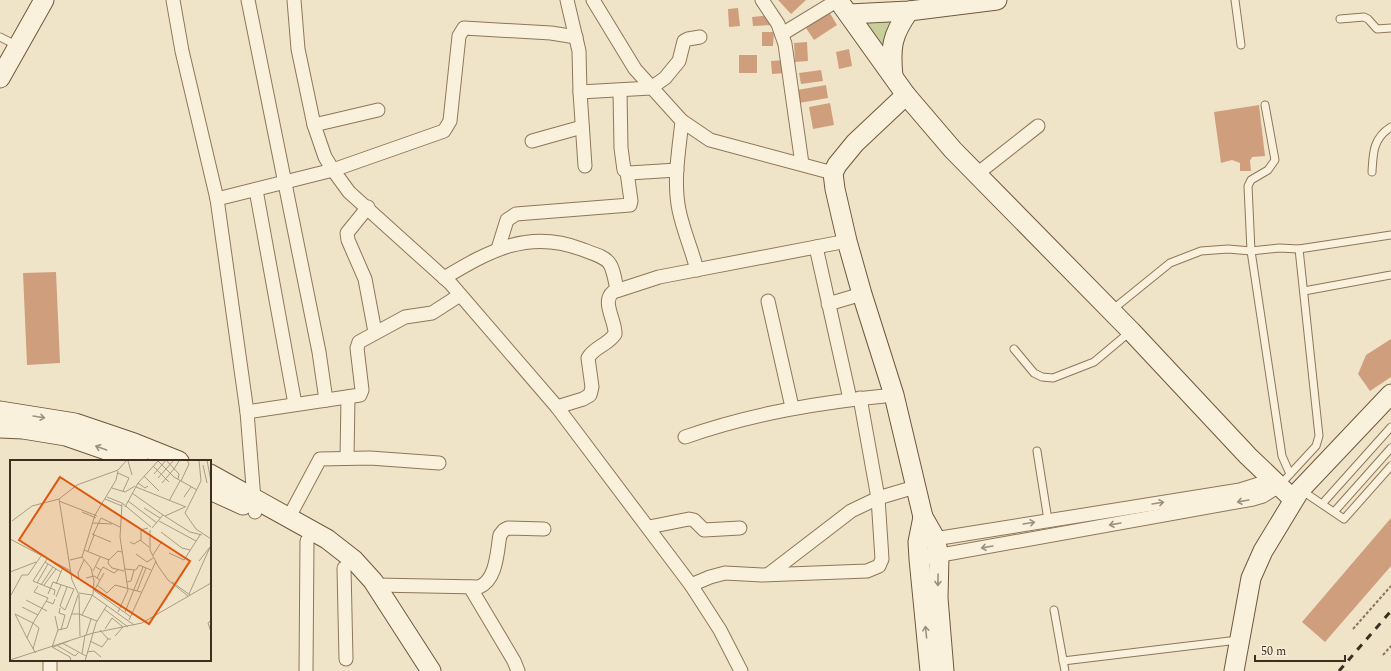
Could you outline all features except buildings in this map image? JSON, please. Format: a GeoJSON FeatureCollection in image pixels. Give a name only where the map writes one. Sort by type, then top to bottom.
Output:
{"type":"FeatureCollection","features":[{"type":"Feature","properties":{"kind":"street"},"geometry":{"type":"LineString","coordinates":[[0,78],[44,0]]}},
{"type":"Feature","properties":{"kind":"street"},"geometry":{"type":"LineString","coordinates":[[173,0],[182,51],[217,200],[247,412],[254,504]]}},
{"type":"Feature","properties":{"kind":"street"},"geometry":{"type":"LineString","coordinates":[[248,0],[286,182],[319,352],[326,400]]}},
{"type":"Feature","properties":{"kind":"street"},"geometry":{"type":"LineString","coordinates":[[294,0],[298,49],[314,125],[325,157],[333,170],[349,192],[368,207],[444,278],[557,407],[692,585],[720,630],[741,671]]}},
{"type":"Feature","properties":{"kind":"street"},"geometry":{"type":"LineString","coordinates":[[567,0],[576,37],[580,66],[580,92],[585,166]]}},
{"type":"Feature","properties":{"kind":"street"},"geometry":{"type":"LineString","coordinates":[[593,0],[627,57],[651,88],[682,120],[710,140],[833,173]]}},
{"type":"Feature","properties":{"kind":"street"},"geometry":{"type":"LineString","coordinates":[[762,0],[782,34],[787,54],[802,164]]}},
{"type":"Feature","properties":{"kind":"street"},"geometry":{"type":"LineString","coordinates":[[782,34],[842,5],[919,6],[997,0]]}},
{"type":"Feature","properties":{"kind":"street"},"geometry":{"type":"LineString","coordinates":[[842,5],[906,95],[953,150],[1111,310],[1206,413],[1297,494]]}},
{"type":"Feature","properties":{"kind":"street"},"geometry":{"type":"LineString","coordinates":[[893,76],[890,54],[892,41],[898,27],[919,6]]}},
{"type":"Feature","properties":{"kind":"street"},"geometry":{"type":"LineString","coordinates":[[217,200],[333,170],[437,134],[447,128],[450,121],[459,36],[461,30],[468,28],[551,33],[576,37]]}},
{"type":"Feature","properties":{"kind":"street"},"geometry":{"type":"LineString","coordinates":[[580,92],[620,91],[651,88],[665,78],[679,61],[684,41],[700,37]]}},
{"type":"Feature","properties":{"kind":"street"},"geometry":{"type":"LineString","coordinates":[[498,249],[507,220],[516,214],[630,205],[631,201],[627,172],[622,167],[620,148],[620,91]]}},
{"type":"Feature","properties":{"kind":"street"},"geometry":{"type":"LineString","coordinates":[[906,95],[855,143],[837,165],[833,173],[835,189],[847,241],[894,395],[923,517],[938,598],[944,671]]}},
{"type":"Feature","properties":{"kind":"street"},"geometry":{"type":"LineString","coordinates":[[314,125],[378,110]]}},
{"type":"Feature","properties":{"kind":"street"},"geometry":{"type":"LineString","coordinates":[[682,120],[677,170],[679,211],[697,270]]}},
{"type":"Feature","properties":{"kind":"street"},"geometry":{"type":"LineString","coordinates":[[977,174],[1038,126]]}},
{"type":"Feature","properties":{"kind":"street"},"geometry":{"type":"LineString","coordinates":[[532,141],[582,127]]}},
{"type":"Feature","properties":{"kind":"street"},"geometry":{"type":"LineString","coordinates":[[627,172],[677,170]]}},
{"type":"Feature","properties":{"kind":"street"},"geometry":{"type":"LineString","coordinates":[[256,190],[295,404]]}},
{"type":"Feature","properties":{"kind":"street"},"geometry":{"type":"LineString","coordinates":[[368,207],[347,233],[348,240],[365,279],[374,332]]}},
{"type":"Feature","properties":{"kind":"street"},"geometry":{"type":"LineString","coordinates":[[444,278],[474,260],[498,249],[541,240],[569,245],[602,257],[610,262],[617,290]]}},
{"type":"Feature","properties":{"kind":"street"},"geometry":{"type":"LineString","coordinates":[[557,407],[583,399],[590,395],[592,387],[588,358],[593,352],[609,341],[615,334],[608,302],[610,295],[617,290],[659,277],[847,241]]}},
{"type":"Feature","properties":{"kind":"street"},"geometry":{"type":"LineString","coordinates":[[692,585],[717,574],[867,571],[875,569],[879,566],[882,560],[878,498],[855,398],[828,304],[816,247]]}},
{"type":"Feature","properties":{"kind":"street"},"geometry":{"type":"LineString","coordinates":[[828,304],[862,294]]}},
{"type":"Feature","properties":{"kind":"street"},"geometry":{"type":"LineString","coordinates":[[247,412],[358,396],[362,392],[357,344],[374,332],[405,318],[432,313],[460,295]]}},
{"type":"Feature","properties":{"kind":"street"},"geometry":{"type":"LineString","coordinates":[[768,302],[792,407]]}},
{"type":"Feature","properties":{"kind":"street"},"geometry":{"type":"LineString","coordinates":[[1234,671],[1251,578],[1263,552],[1297,494],[1391,394]]}},
{"type":"Feature","properties":{"kind":"street"},"geometry":{"type":"LineString","coordinates":[[685,437],[718,425],[792,407],[855,398],[894,395]]}},
{"type":"Feature","properties":{"kind":"street"},"geometry":{"type":"LineString","coordinates":[[348,397],[348,458]]}},
{"type":"Feature","properties":{"kind":"street"},"geometry":{"type":"LineString","coordinates":[[0,411],[69,429],[134,443],[176,460]]}},
{"type":"Feature","properties":{"kind":"street"},"geometry":{"type":"LineString","coordinates":[[0,428],[69,429],[136,460]]}},
{"type":"Feature","properties":{"kind":"street"},"geometry":{"type":"LineString","coordinates":[[289,517],[320,459],[348,458],[439,463]]}},
{"type":"Feature","properties":{"kind":"street"},"geometry":{"type":"LineString","coordinates":[[211,475],[307,540],[351,573],[378,608],[416,671]]}},
{"type":"Feature","properties":{"kind":"street"},"geometry":{"type":"LineString","coordinates":[[928,549],[1048,520],[1240,490],[1279,479]]}},
{"type":"Feature","properties":{"kind":"street"},"geometry":{"type":"LineString","coordinates":[[928,549],[1253,499],[1263,496],[1279,479]]}},
{"type":"Feature","properties":{"kind":"street"},"geometry":{"type":"LineString","coordinates":[[769,574],[851,512],[878,498],[915,487]]}},
{"type":"Feature","properties":{"kind":"street"},"geometry":{"type":"LineString","coordinates":[[211,490],[289,517],[327,538],[354,560],[376,585],[432,671]]}},
{"type":"Feature","properties":{"kind":"street"},"geometry":{"type":"LineString","coordinates":[[648,527],[689,519],[694,520],[704,530],[740,528]]}},
{"type":"Feature","properties":{"kind":"street"},"geometry":{"type":"LineString","coordinates":[[376,585],[479,587],[488,581],[500,535],[504,530],[508,528],[544,529]]}},
{"type":"Feature","properties":{"kind":"street"},"geometry":{"type":"LineString","coordinates":[[306,671],[307,540]]}},
{"type":"Feature","properties":{"kind":"street"},"geometry":{"type":"LineString","coordinates":[[928,549],[930,671]]}},
{"type":"Feature","properties":{"kind":"street"},"geometry":{"type":"LineString","coordinates":[[344,568],[346,659]]}},
{"type":"Feature","properties":{"kind":"street"},"geometry":{"type":"LineString","coordinates":[[470,587],[514,661],[518,671]]}},
{"type":"Feature","properties":{"kind":"lane"},"geometry":{"type":"LineString","coordinates":[[1235,0],[1241,45]]}},
{"type":"Feature","properties":{"kind":"lane"},"geometry":{"type":"LineString","coordinates":[[1340,19],[1364,17],[1368,19],[1377,29],[1391,28]]}},
{"type":"Feature","properties":{"kind":"lane"},"geometry":{"type":"LineString","coordinates":[[0,37],[18,46]]}},
{"type":"Feature","properties":{"kind":"lane"},"geometry":{"type":"LineString","coordinates":[[1265,105],[1275,160],[1268,170],[1251,180],[1248,186],[1251,251],[1282,456],[1279,479]]}},
{"type":"Feature","properties":{"kind":"lane"},"geometry":{"type":"LineString","coordinates":[[1372,172],[1374,148],[1377,139],[1391,127]]}},
{"type":"Feature","properties":{"kind":"lane"},"geometry":{"type":"LineString","coordinates":[[1111,310],[1170,262],[1188,254],[1228,248],[1251,251],[1279,248],[1300,249],[1391,235]]}},
{"type":"Feature","properties":{"kind":"lane"},"geometry":{"type":"LineString","coordinates":[[1279,479],[1316,446],[1319,436],[1300,249]]}},
{"type":"Feature","properties":{"kind":"lane"},"geometry":{"type":"LineString","coordinates":[[1304,291],[1391,275]]}},
{"type":"Feature","properties":{"kind":"lane"},"geometry":{"type":"LineString","coordinates":[[1014,349],[1034,373],[1042,377],[1053,378],[1094,362],[1131,331]]}},
{"type":"Feature","properties":{"kind":"lane"},"geometry":{"type":"LineString","coordinates":[[1322,504],[1391,427]]}},
{"type":"Feature","properties":{"kind":"lane"},"geometry":{"type":"LineString","coordinates":[[1334,512],[1391,448]]}},
{"type":"Feature","properties":{"kind":"lane"},"geometry":{"type":"LineString","coordinates":[[1037,451],[1048,520]]}},
{"type":"Feature","properties":{"kind":"lane"},"geometry":{"type":"LineString","coordinates":[[1297,494],[1322,504],[1344,519],[1391,466]]}},
{"type":"Feature","properties":{"kind":"lane"},"geometry":{"type":"LineString","coordinates":[[1054,610],[1065,671]]}},
{"type":"Feature","properties":{"kind":"lane"},"geometry":{"type":"LineString","coordinates":[[1063,661],[1240,640]]}},
{"type":"Feature","properties":{"kind":"path"},"geometry":{"type":"LineString","coordinates":[[1353,629],[1391,586]]}},
{"type":"Feature","properties":{"kind":"path"},"geometry":{"type":"LineString","coordinates":[[1383,655],[1391,646]]}},
{"type":"Feature","properties":{"kind":"green space"},"geometry":{"type":"Polygon","coordinates":[[[903,14],[888,60],[852,17],[903,14]]]}},
{"type":"Feature","properties":{"kind":"railway"},"geometry":{"type":"LineString","coordinates":[[1339,671],[1391,611]]}}]}
